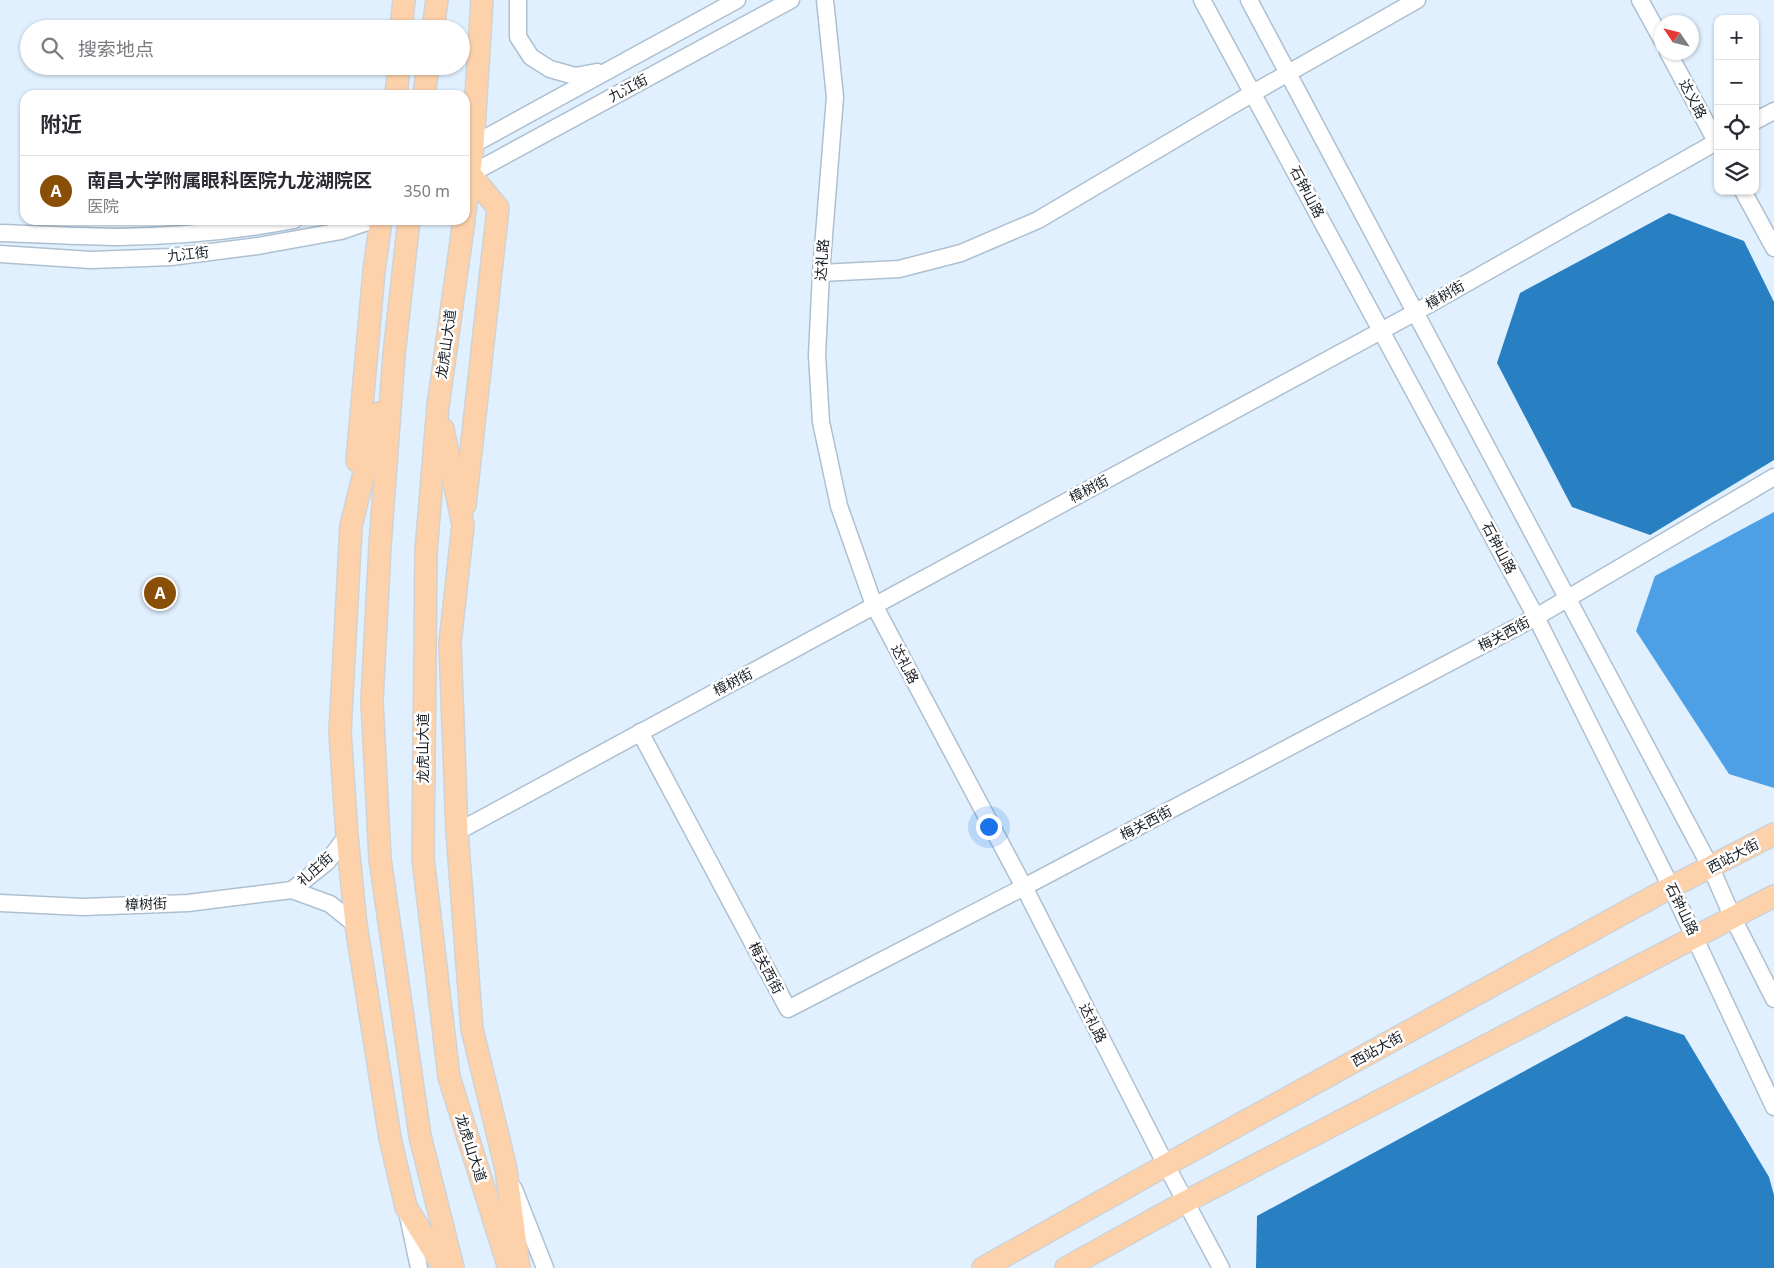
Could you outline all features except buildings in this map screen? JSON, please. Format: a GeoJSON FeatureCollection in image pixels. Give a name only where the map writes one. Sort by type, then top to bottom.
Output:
{"type":"FeatureCollection","features":[{"type":"Feature","properties":{"kind":"main road"},"geometry":{"type":"LineString","coordinates":[[403,20],[404,0]]}},
{"type":"Feature","properties":{"kind":"main road"},"geometry":{"type":"LineString","coordinates":[[434,20],[437,0]]}},
{"type":"Feature","properties":{"kind":"main road"},"geometry":{"type":"LineString","coordinates":[[470,137],[483,6]]}},
{"type":"Feature","properties":{"kind":"main road"},"geometry":{"type":"LineString","coordinates":[[396,90],[397,75]]}},
{"type":"Feature","properties":{"kind":"main road"},"geometry":{"type":"LineString","coordinates":[[425,90],[427,75]]}},
{"type":"Feature","properties":{"kind":"main road"},"geometry":{"type":"LineString","coordinates":[[470,178],[498,208],[450,643],[457,832],[472,1029],[506,1169],[519,1268]]}},
{"type":"Feature","properties":{"kind":"main road"},"geometry":{"type":"LineString","coordinates":[[380,225],[374,271],[351,526],[340,732],[347,836],[356,926],[390,1138],[406,1207],[444,1268]]}},
{"type":"Feature","properties":{"kind":"main road"},"geometry":{"type":"LineString","coordinates":[[408,225],[394,355],[380,545],[372,701],[380,859],[420,1136],[453,1268]]}},
{"type":"Feature","properties":{"kind":"main road","name":"龙虎山大道"},"geometry":{"type":"LineString","coordinates":[[463,225],[438,406],[426,552],[423,858],[448,1077],[509,1268]]}},
{"type":"Feature","properties":{"kind":"main road"},"geometry":{"type":"LineString","coordinates":[[351,526],[394,355]]}},
{"type":"Feature","properties":{"kind":"main road"},"geometry":{"type":"LineString","coordinates":[[438,406],[463,525]]}},
{"type":"Feature","properties":{"kind":"main road","name":"西站大街"},"geometry":{"type":"LineString","coordinates":[[983,1268],[1671,887],[1774,834]]}},
{"type":"Feature","properties":{"kind":"main road"},"geometry":{"type":"LineString","coordinates":[[1066,1268],[1185,1202],[1774,896]]}},
{"type":"Feature","properties":{"kind":"street"},"geometry":{"type":"LineString","coordinates":[[518,0],[518,37],[532,57],[550,69],[575,76],[612,69]]}},
{"type":"Feature","properties":{"kind":"street","name":"九江街"},"geometry":{"type":"LineString","coordinates":[[470,146],[737,0]]}},
{"type":"Feature","properties":{"kind":"street","name":"九江街"},"geometry":{"type":"LineString","coordinates":[[470,175],[791,0]]}},
{"type":"Feature","properties":{"kind":"street","name":"达礼路"},"geometry":{"type":"LineString","coordinates":[[825,0],[835,97],[821,273],[817,355],[821,422],[839,506],[874,605],[1024,887],[1220,1268]]}},
{"type":"Feature","properties":{"kind":"street","name":"石钟山路"},"geometry":{"type":"LineString","coordinates":[[1202,0],[1536,617],[1695,936],[1774,1107]]}},
{"type":"Feature","properties":{"kind":"street"},"geometry":{"type":"LineString","coordinates":[[1249,0],[1414,313],[1569,598],[1711,868],[1733,918],[1774,999]]}},
{"type":"Feature","properties":{"kind":"street"},"geometry":{"type":"LineString","coordinates":[[821,273],[899,269],[960,253],[1038,220],[1253,93],[1417,0]]}},
{"type":"Feature","properties":{"kind":"street"},"geometry":{"type":"LineString","coordinates":[[1640,0],[1654,25]]}},
{"type":"Feature","properties":{"kind":"street","name":"达义路"},"geometry":{"type":"LineString","coordinates":[[1672,60],[1714,136]]}},
{"type":"Feature","properties":{"kind":"street"},"geometry":{"type":"LineString","coordinates":[[1759,119],[1774,111]]}},
{"type":"Feature","properties":{"kind":"street","name":"樟树街"},"geometry":{"type":"LineString","coordinates":[[457,832],[1414,313],[1714,144]]}},
{"type":"Feature","properties":{"kind":"street"},"geometry":{"type":"LineString","coordinates":[[1745,195],[1774,248]]}},
{"type":"Feature","properties":{"kind":"street","name":"九江街"},"geometry":{"type":"LineString","coordinates":[[0,233],[138,236],[196,233],[264,225]]}},
{"type":"Feature","properties":{"kind":"street","name":"九江街"},"geometry":{"type":"LineString","coordinates":[[0,254],[91,260],[171,257],[258,246],[341,231],[358,225]]}},
{"type":"Feature","properties":{"kind":"street","name":"梅关西街"},"geometry":{"type":"LineString","coordinates":[[640,732],[788,1009],[1536,617],[1774,477]]}},
{"type":"Feature","properties":{"kind":"street","name":"礼庄街"},"geometry":{"type":"LineString","coordinates":[[292,890],[327,862],[347,836]]}},
{"type":"Feature","properties":{"kind":"street","name":"樟树街"},"geometry":{"type":"LineString","coordinates":[[0,903],[83,907],[188,903],[292,890]]}},
{"type":"Feature","properties":{"kind":"street","name":"礼庄街"},"geometry":{"type":"LineString","coordinates":[[292,890],[330,904],[356,926]]}},
{"type":"Feature","properties":{"kind":"street"},"geometry":{"type":"LineString","coordinates":[[506,1169],[545,1268]]}},
{"type":"Feature","properties":{"kind":"street"},"geometry":{"type":"LineString","coordinates":[[406,1207],[419,1268]]}},
{"type":"Feature","properties":{"kind":"water"},"geometry":{"type":"Polygon","coordinates":[[[1774,512],[1774,788],[1729,774],[1636,631],[1655,576],[1774,512]]]}},
{"type":"Feature","properties":{"kind":"place","name":"南昌大学附属眼科医院九龙湖院区"},"geometry":{"type":"Point","coordinates":[160,593]}}]}
